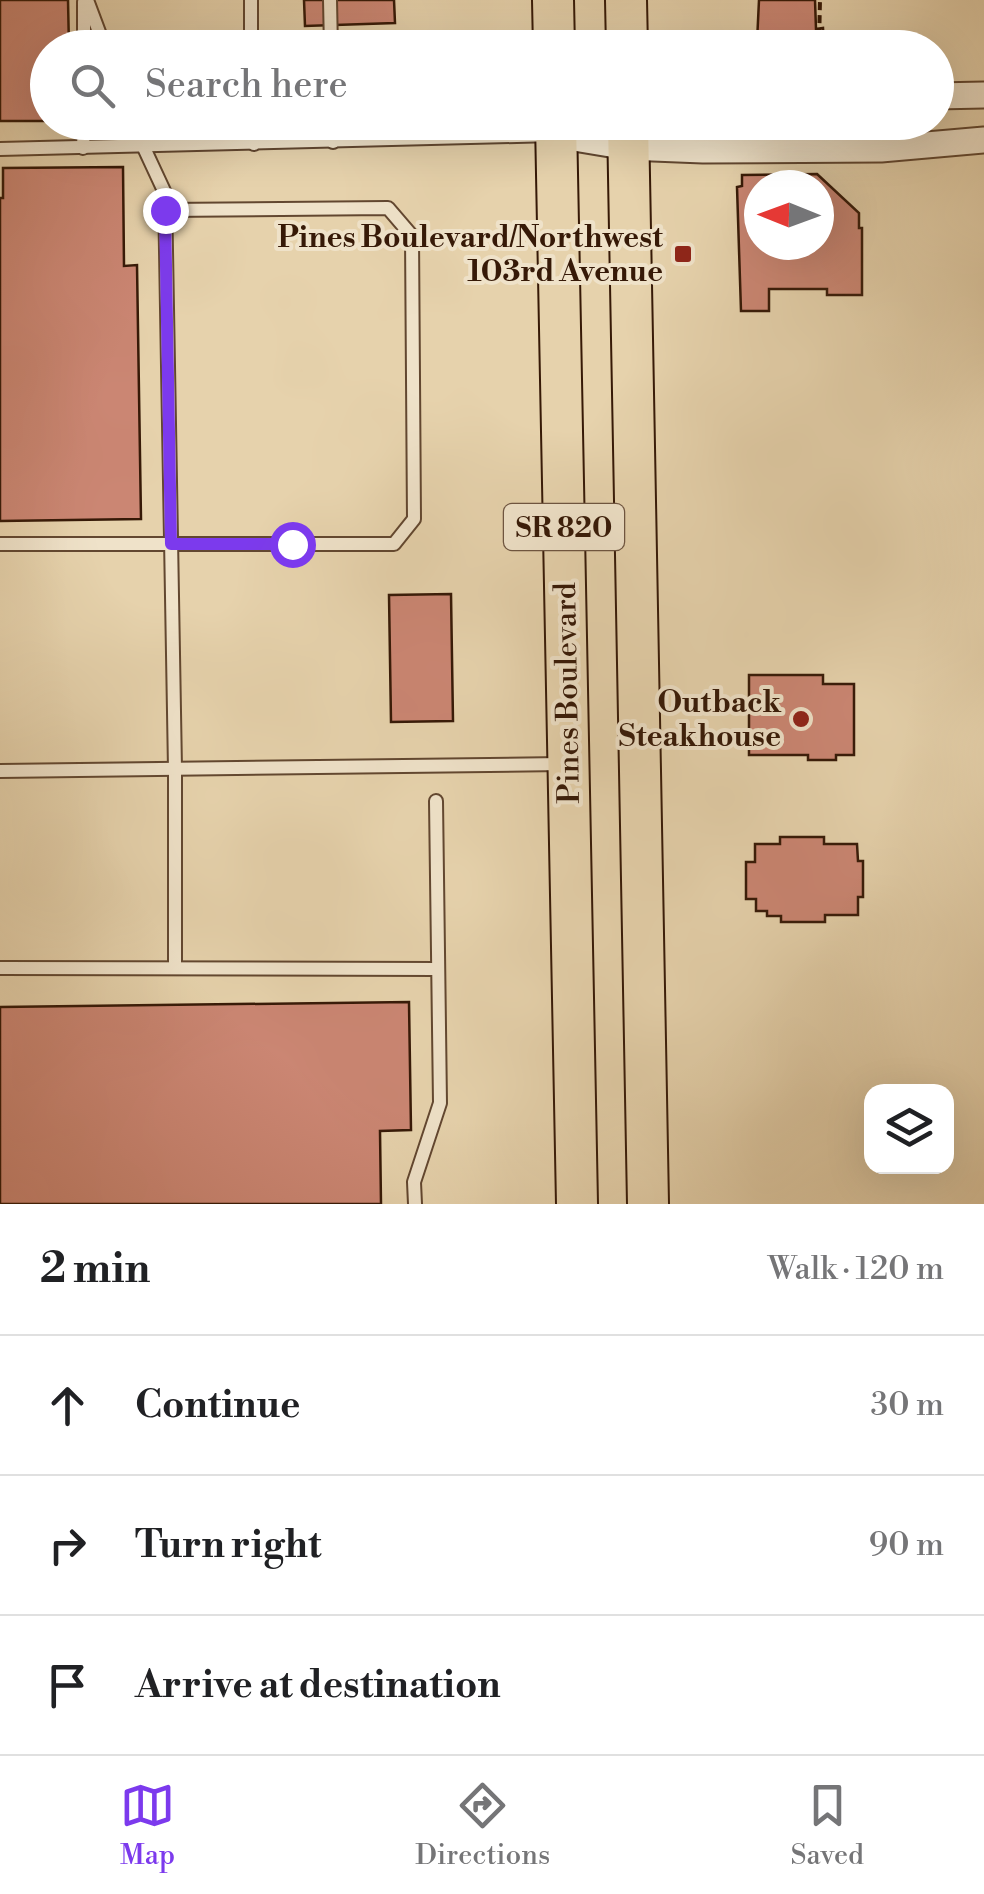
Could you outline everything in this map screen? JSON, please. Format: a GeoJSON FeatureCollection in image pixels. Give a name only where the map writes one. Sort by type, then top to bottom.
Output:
{"type":"FeatureCollection","features":[{"type":"Feature","properties":{"kind":"highway"},"geometry":{"type":"LineString","coordinates":[[553,0],[554,30]]}},
{"type":"Feature","properties":{"kind":"highway"},"geometry":{"type":"LineString","coordinates":[[626,0],[626,30]]}},
{"type":"Feature","properties":{"kind":"highway","name":"Pines Boulevard"},"geometry":{"type":"LineString","coordinates":[[565,140],[568,764],[577,1204]]}},
{"type":"Feature","properties":{"kind":"highway","name":"SR 820"},"geometry":{"type":"LineString","coordinates":[[628,140],[648,1204]]}},
{"type":"Feature","properties":{"kind":"street"},"geometry":{"type":"LineString","coordinates":[[954,96],[984,95]]}},
{"type":"Feature","properties":{"kind":"street"},"geometry":{"type":"LineString","coordinates":[[719,140],[882,149],[984,140]]}},
{"type":"Feature","properties":{"kind":"lane"},"geometry":{"type":"LineString","coordinates":[[85,30],[86,0]]}},
{"type":"Feature","properties":{"kind":"lane"},"geometry":{"type":"LineString","coordinates":[[86,0],[98,30]]}},
{"type":"Feature","properties":{"kind":"lane"},"geometry":{"type":"LineString","coordinates":[[251,0],[252,30]]}},
{"type":"Feature","properties":{"kind":"lane"},"geometry":{"type":"LineString","coordinates":[[330,0],[331,30]]}},
{"type":"Feature","properties":{"kind":"lane"},"geometry":{"type":"LineString","coordinates":[[84,140],[84,148]]}},
{"type":"Feature","properties":{"kind":"lane"},"geometry":{"type":"LineString","coordinates":[[139,140],[165,193],[175,968]]}},
{"type":"Feature","properties":{"kind":"lane"},"geometry":{"type":"LineString","coordinates":[[254,140],[254,144]]}},
{"type":"Feature","properties":{"kind":"lane"},"geometry":{"type":"LineString","coordinates":[[0,150],[365,140]]}},
{"type":"Feature","properties":{"kind":"lane"},"geometry":{"type":"LineString","coordinates":[[0,544],[394,544],[414,520],[412,236],[388,208],[165,210]]}},
{"type":"Feature","properties":{"kind":"lane"},"geometry":{"type":"LineString","coordinates":[[0,771],[568,764]]}},
{"type":"Feature","properties":{"kind":"lane"},"geometry":{"type":"LineString","coordinates":[[415,1204],[414,1182],[440,1104],[436,801]]}},
{"type":"Feature","properties":{"kind":"lane"},"geometry":{"type":"LineString","coordinates":[[0,968],[438,969]]}},
{"type":"Feature","properties":{"kind":"path"},"geometry":{"type":"LineString","coordinates":[[819,30],[820,0]]}},
{"type":"Feature","properties":{"kind":"building"},"geometry":{"type":"Polygon","coordinates":[[[0,0],[68,0],[69,30],[30,30],[30,121],[0,121],[0,0]]]}},
{"type":"Feature","properties":{"kind":"building"},"geometry":{"type":"Polygon","coordinates":[[[304,0],[394,0],[395,23],[305,26],[304,0]]]}},
{"type":"Feature","properties":{"kind":"building"},"geometry":{"type":"Polygon","coordinates":[[[759,0],[815,0],[816,29],[823,30],[758,30],[759,0]]]}},
{"type":"Feature","properties":{"kind":"building"},"geometry":{"type":"Polygon","coordinates":[[[123,167],[124,266],[137,265],[141,519],[0,521],[3,168],[123,167]]]}},
{"type":"Feature","properties":{"kind":"building"},"geometry":{"type":"Polygon","coordinates":[[[744,175],[744,260],[834,260],[834,190],[859,213],[862,295],[827,295],[827,289],[769,289],[769,311],[741,311],[737,187],[742,186],[744,175]]]}},
{"type":"Feature","properties":{"kind":"building"},"geometry":{"type":"Polygon","coordinates":[[[451,594],[453,721],[391,722],[389,595],[451,594]]]}},
{"type":"Feature","properties":{"kind":"building","name":"Outback Steakhouse"},"geometry":{"type":"Polygon","coordinates":[[[749,675],[823,675],[823,684],[854,684],[854,755],[836,755],[836,760],[808,760],[808,755],[749,755],[749,675]]]}},
{"type":"Feature","properties":{"kind":"building"},"geometry":{"type":"Polygon","coordinates":[[[780,837],[824,837],[824,844],[857,844],[858,861],[863,861],[863,897],[858,897],[858,915],[825,915],[825,922],[781,922],[781,916],[756,911],[756,899],[746,899],[746,862],[755,862],[755,844],[780,844],[780,837]]]}},
{"type":"Feature","properties":{"kind":"building"},"geometry":{"type":"Polygon","coordinates":[[[409,1002],[411,1130],[380,1131],[381,1204],[0,1204],[0,1007],[409,1002]]]}},
{"type":"Feature","properties":{"kind":"place","name":"Pines Boulevard/Northwest 103rd Avenue"},"geometry":{"type":"Point","coordinates":[683,254]}},
{"type":"Feature","properties":{"kind":"place","name":"Outback Steakhouse"},"geometry":{"type":"Point","coordinates":[801,719]}},
{"type":"Feature","properties":{"kind":"route"},"geometry":{"type":"LineString","coordinates":[[165,210],[171,544],[292,544]]}}]}
